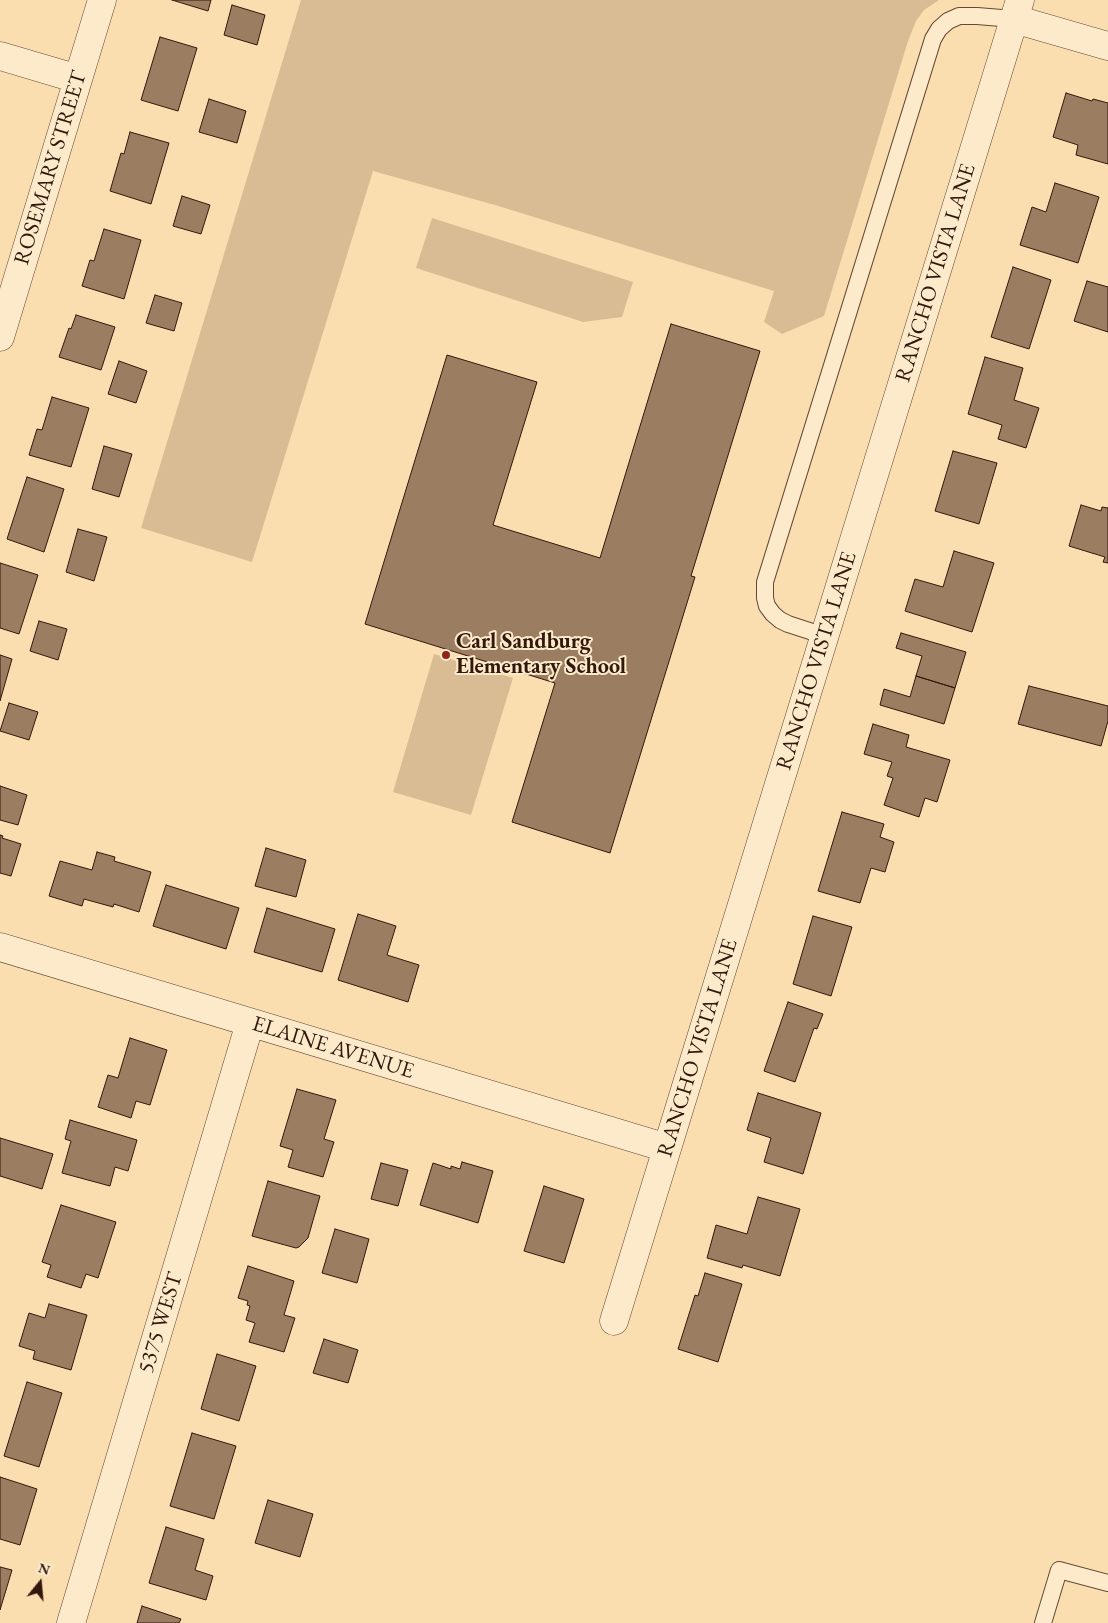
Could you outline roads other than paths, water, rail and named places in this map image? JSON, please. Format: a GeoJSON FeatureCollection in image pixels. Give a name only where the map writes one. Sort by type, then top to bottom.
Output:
{"type":"FeatureCollection","features":[{"type":"Feature","properties":{"kind":"street","name":"ROSEMARY STREET"},"geometry":{"type":"LineString","coordinates":[[0,337],[102,0]]}},
{"type":"Feature","properties":{"kind":"street"},"geometry":{"type":"LineString","coordinates":[[1017,9],[1108,46]]}},
{"type":"Feature","properties":{"kind":"street","name":"RANCHO VISTA LANE"},"geometry":{"type":"LineString","coordinates":[[614,1321],[1017,9]]}},
{"type":"Feature","properties":{"kind":"street"},"geometry":{"type":"LineString","coordinates":[[0,56],[78,79]]}},
{"type":"Feature","properties":{"kind":"street","name":"ELAINE AVENUE"},"geometry":{"type":"LineString","coordinates":[[0,947],[667,1148]]}},
{"type":"Feature","properties":{"kind":"street","name":"5375 WEST"},"geometry":{"type":"LineString","coordinates":[[71,1623],[250,1022]]}},
{"type":"Feature","properties":{"kind":"lane"},"geometry":{"type":"LineString","coordinates":[[824,636],[780,620],[773,614],[764,598],[765,582],[933,39],[939,29],[948,21],[959,16],[977,16],[1017,9]]}},
{"type":"Feature","properties":{"kind":"lane"},"geometry":{"type":"LineString","coordinates":[[1043,1623],[1059,1570],[1108,1583]]}},
{"type":"Feature","properties":{"kind":"place","name":"Carl Sandburg Elementary School"},"geometry":{"type":"Point","coordinates":[446,655]}}]}
